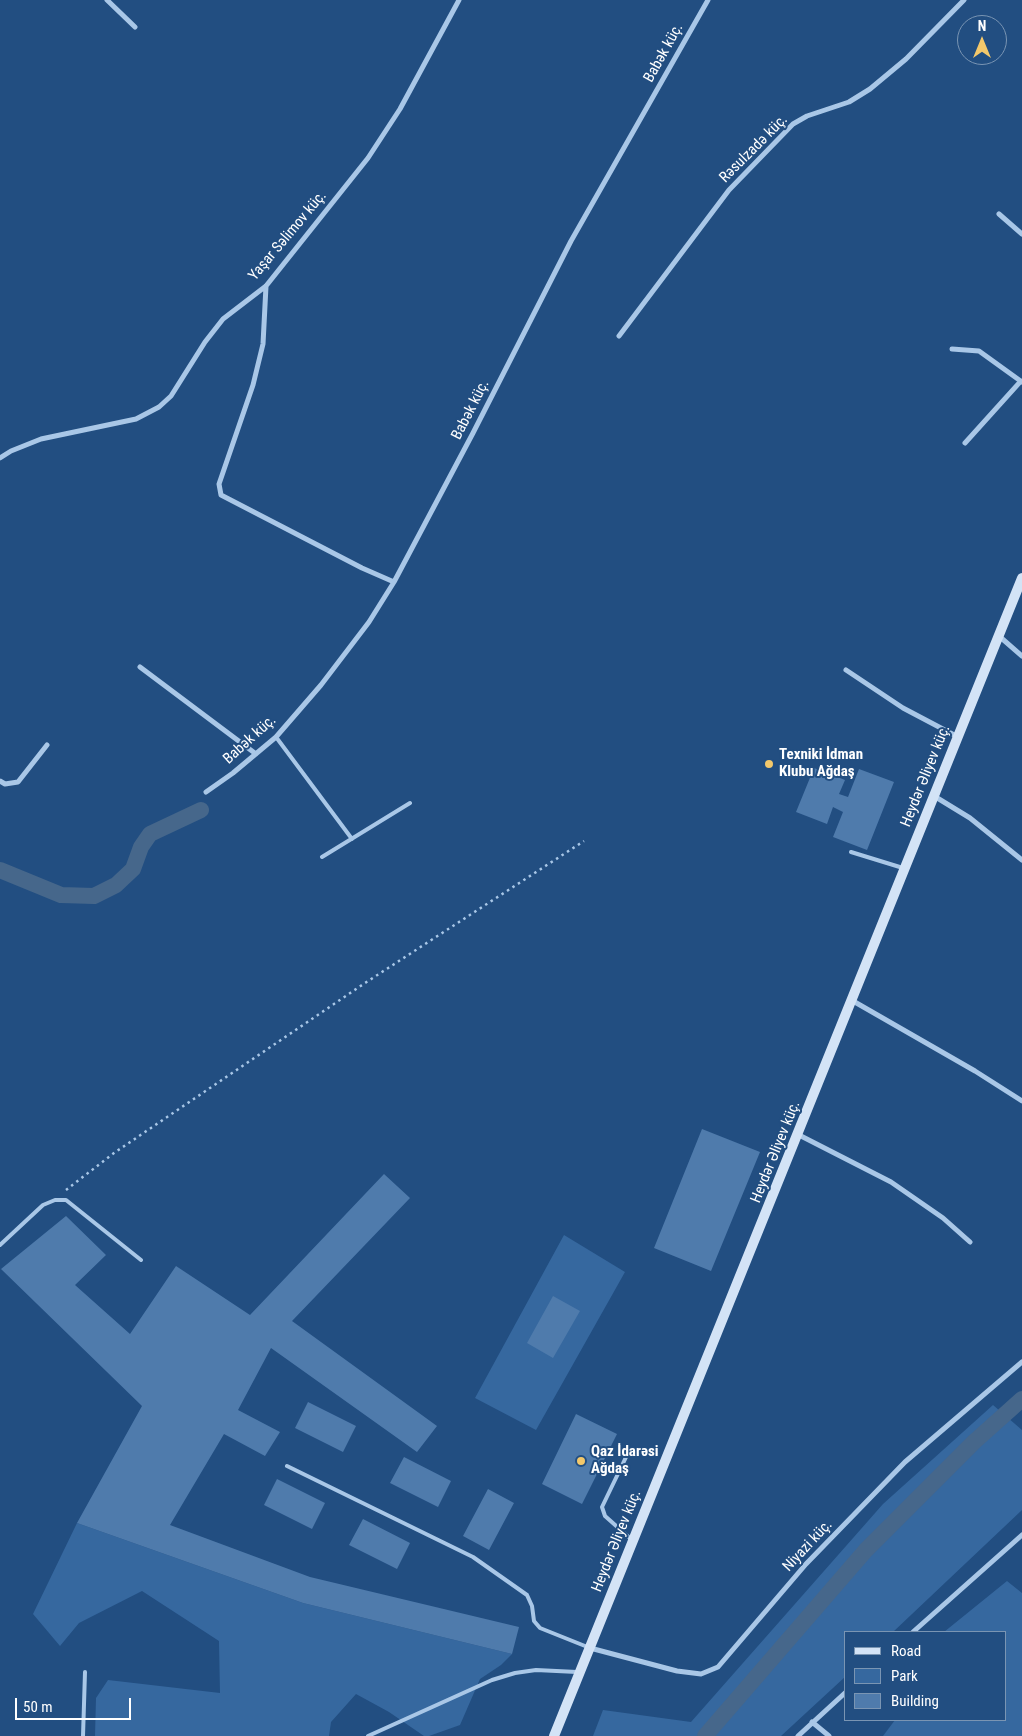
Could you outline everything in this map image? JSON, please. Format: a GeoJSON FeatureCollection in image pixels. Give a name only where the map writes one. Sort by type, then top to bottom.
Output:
{"type":"FeatureCollection","features":[{"type":"Feature","properties":{"kind":"main road","name":"Heydər Əliyev küç."},"geometry":{"type":"LineString","coordinates":[[554,1736],[799,1135],[1022,578]]}},
{"type":"Feature","properties":{"kind":"street"},"geometry":{"type":"LineString","coordinates":[[107,0],[135,27]]}},
{"type":"Feature","properties":{"kind":"street","name":"Yaşar Səlimov küç."},"geometry":{"type":"LineString","coordinates":[[0,458],[11,450],[41,439],[136,419],[159,407],[171,396],[205,342],[223,319],[266,286],[368,158],[400,109],[459,0]]}},
{"type":"Feature","properties":{"kind":"street","name":"Babək küç."},"geometry":{"type":"LineString","coordinates":[[206,792],[276,737],[321,685],[369,622],[394,582],[571,241],[708,0]]}},
{"type":"Feature","properties":{"kind":"street","name":"Rəsulzadə küç."},"geometry":{"type":"LineString","coordinates":[[619,336],[729,190],[793,124],[807,116],[849,102],[870,89],[906,59],[964,0]]}},
{"type":"Feature","properties":{"kind":"street"},"geometry":{"type":"LineString","coordinates":[[999,214],[1022,234]]}},
{"type":"Feature","properties":{"kind":"street"},"geometry":{"type":"LineString","coordinates":[[266,286],[267,311],[263,344],[253,385],[219,484],[221,494],[362,568],[394,582]]}},
{"type":"Feature","properties":{"kind":"street"},"geometry":{"type":"LineString","coordinates":[[952,349],[978,351],[1021,381],[965,443]]}},
{"type":"Feature","properties":{"kind":"street"},"geometry":{"type":"LineString","coordinates":[[998,636],[1022,656]]}},
{"type":"Feature","properties":{"kind":"street"},"geometry":{"type":"LineString","coordinates":[[140,667],[256,754]]}},
{"type":"Feature","properties":{"kind":"street"},"geometry":{"type":"LineString","coordinates":[[846,670],[903,708],[958,737]]}},
{"type":"Feature","properties":{"kind":"street"},"geometry":{"type":"LineString","coordinates":[[0,781],[5,784],[18,782],[47,745]]}},
{"type":"Feature","properties":{"kind":"street"},"geometry":{"type":"LineString","coordinates":[[934,795],[970,818],[1022,860]]}},
{"type":"Feature","properties":{"kind":"street"},"geometry":{"type":"LineString","coordinates":[[853,1001],[975,1071],[1022,1101]]}},
{"type":"Feature","properties":{"kind":"street"},"geometry":{"type":"LineString","coordinates":[[799,1135],[891,1182],[943,1218],[970,1242]]}},
{"type":"Feature","properties":{"kind":"street","name":"Niyazi küç."},"geometry":{"type":"LineString","coordinates":[[590,1648],[677,1671],[701,1674],[718,1667],[806,1564],[905,1462],[1022,1362]]}},
{"type":"Feature","properties":{"kind":"street"},"geometry":{"type":"LineString","coordinates":[[914,1631],[1022,1535]]}},
{"type":"Feature","properties":{"kind":"street"},"geometry":{"type":"LineString","coordinates":[[798,1736],[844,1694]]}},
{"type":"Feature","properties":{"kind":"street"},"geometry":{"type":"LineString","coordinates":[[812,1722],[829,1736]]}},
{"type":"Feature","properties":{"kind":"lane"},"geometry":{"type":"LineString","coordinates":[[276,737],[352,839]]}},
{"type":"Feature","properties":{"kind":"lane"},"geometry":{"type":"LineString","coordinates":[[322,857],[410,803]]}},
{"type":"Feature","properties":{"kind":"lane"},"geometry":{"type":"LineString","coordinates":[[851,852],[905,868]]}},
{"type":"Feature","properties":{"kind":"lane"},"geometry":{"type":"LineString","coordinates":[[0,1245],[43,1204],[55,1200],[66,1200],[141,1260]]}},
{"type":"Feature","properties":{"kind":"lane"},"geometry":{"type":"LineString","coordinates":[[628,1453],[602,1507],[605,1516],[633,1541]]}},
{"type":"Feature","properties":{"kind":"lane"},"geometry":{"type":"LineString","coordinates":[[287,1466],[473,1557],[526,1596],[532,1606],[534,1621],[540,1628],[590,1648]]}},
{"type":"Feature","properties":{"kind":"lane"},"geometry":{"type":"LineString","coordinates":[[368,1736],[492,1680],[515,1673],[536,1670],[580,1673]]}},
{"type":"Feature","properties":{"kind":"lane"},"geometry":{"type":"LineString","coordinates":[[83,1736],[86,1672]]}},
{"type":"Feature","properties":{"kind":"path"},"geometry":{"type":"LineString","coordinates":[[55,1200],[114,1152],[365,983],[584,841]]}},
{"type":"Feature","properties":{"kind":"green space"},"geometry":{"type":"Polygon","coordinates":[[[564,1235],[625,1272],[536,1430],[475,1398],[564,1235]]]}},
{"type":"Feature","properties":{"kind":"green space"},"geometry":{"type":"Polygon","coordinates":[[[993,1405],[1022,1430],[1022,1510],[894,1631],[844,1631],[844,1678],[781,1736],[593,1736],[603,1710],[691,1722],[883,1504],[993,1405]]]}},
{"type":"Feature","properties":{"kind":"green space"},"geometry":{"type":"Polygon","coordinates":[[[77,1523],[303,1603],[512,1654],[501,1665],[480,1679],[460,1725],[429,1736],[424,1736],[389,1712],[356,1694],[331,1722],[329,1736],[95,1736],[96,1698],[108,1680],[220,1693],[219,1641],[142,1591],[79,1623],[60,1646],[33,1614],[77,1523]]]}},
{"type":"Feature","properties":{"kind":"green space"},"geometry":{"type":"Polygon","coordinates":[[[1007,1581],[1022,1593],[1022,1736],[883,1736],[894,1721],[1007,1721],[1007,1631],[945,1631],[1007,1581]]]}},
{"type":"Feature","properties":{"kind":"building"},"geometry":{"type":"Polygon","coordinates":[[[814,768],[845,780],[839,794],[848,797],[859,769],[894,782],[867,850],[833,837],[843,812],[833,807],[827,824],[796,812],[814,768]]]}},
{"type":"Feature","properties":{"kind":"building"},"geometry":{"type":"Polygon","coordinates":[[[702,1129],[760,1152],[711,1271],[654,1248],[702,1129]]]}},
{"type":"Feature","properties":{"kind":"building"},"geometry":{"type":"Polygon","coordinates":[[[384,1174],[410,1198],[292,1321],[437,1426],[417,1452],[271,1348],[238,1410],[280,1432],[265,1456],[224,1434],[170,1525],[310,1577],[519,1627],[512,1654],[303,1603],[77,1523],[142,1406],[1,1269],[66,1216],[106,1255],[75,1285],[130,1334],[176,1266],[250,1315],[384,1174]]]}},
{"type":"Feature","properties":{"kind":"building"},"geometry":{"type":"Polygon","coordinates":[[[553,1296],[580,1311],[553,1358],[527,1343],[553,1296]]]}},
{"type":"Feature","properties":{"kind":"building"},"geometry":{"type":"Polygon","coordinates":[[[308,1402],[356,1426],[343,1452],[295,1428],[308,1402]]]}},
{"type":"Feature","properties":{"kind":"building"},"geometry":{"type":"Polygon","coordinates":[[[576,1414],[617,1434],[582,1504],[542,1484],[576,1414]]]}},
{"type":"Feature","properties":{"kind":"building"},"geometry":{"type":"Polygon","coordinates":[[[404,1457],[451,1481],[438,1507],[390,1483],[404,1457]]]}},
{"type":"Feature","properties":{"kind":"building"},"geometry":{"type":"Polygon","coordinates":[[[277,1479],[325,1503],[312,1529],[264,1505],[277,1479]]]}},
{"type":"Feature","properties":{"kind":"building"},"geometry":{"type":"Polygon","coordinates":[[[488,1489],[514,1503],[489,1550],[463,1536],[488,1489]]]}},
{"type":"Feature","properties":{"kind":"building"},"geometry":{"type":"Polygon","coordinates":[[[363,1519],[410,1543],[397,1569],[349,1545],[363,1519]]]}},
{"type":"Feature","properties":{"kind":"waterway"},"geometry":{"type":"LineString","coordinates":[[0,870],[61,895],[94,896],[116,885],[133,869],[141,847],[150,834],[201,810]]}},
{"type":"Feature","properties":{"kind":"waterway"},"geometry":{"type":"LineString","coordinates":[[705,1736],[866,1550],[974,1442],[1022,1399]]}},
{"type":"Feature","properties":{"kind":"place","name":"Texniki İdman Klubu Ağdaş"},"geometry":{"type":"Point","coordinates":[769,764]}},
{"type":"Feature","properties":{"kind":"place","name":"Qaz İdarəsi Ağdaş"},"geometry":{"type":"Point","coordinates":[581,1461]}}]}
